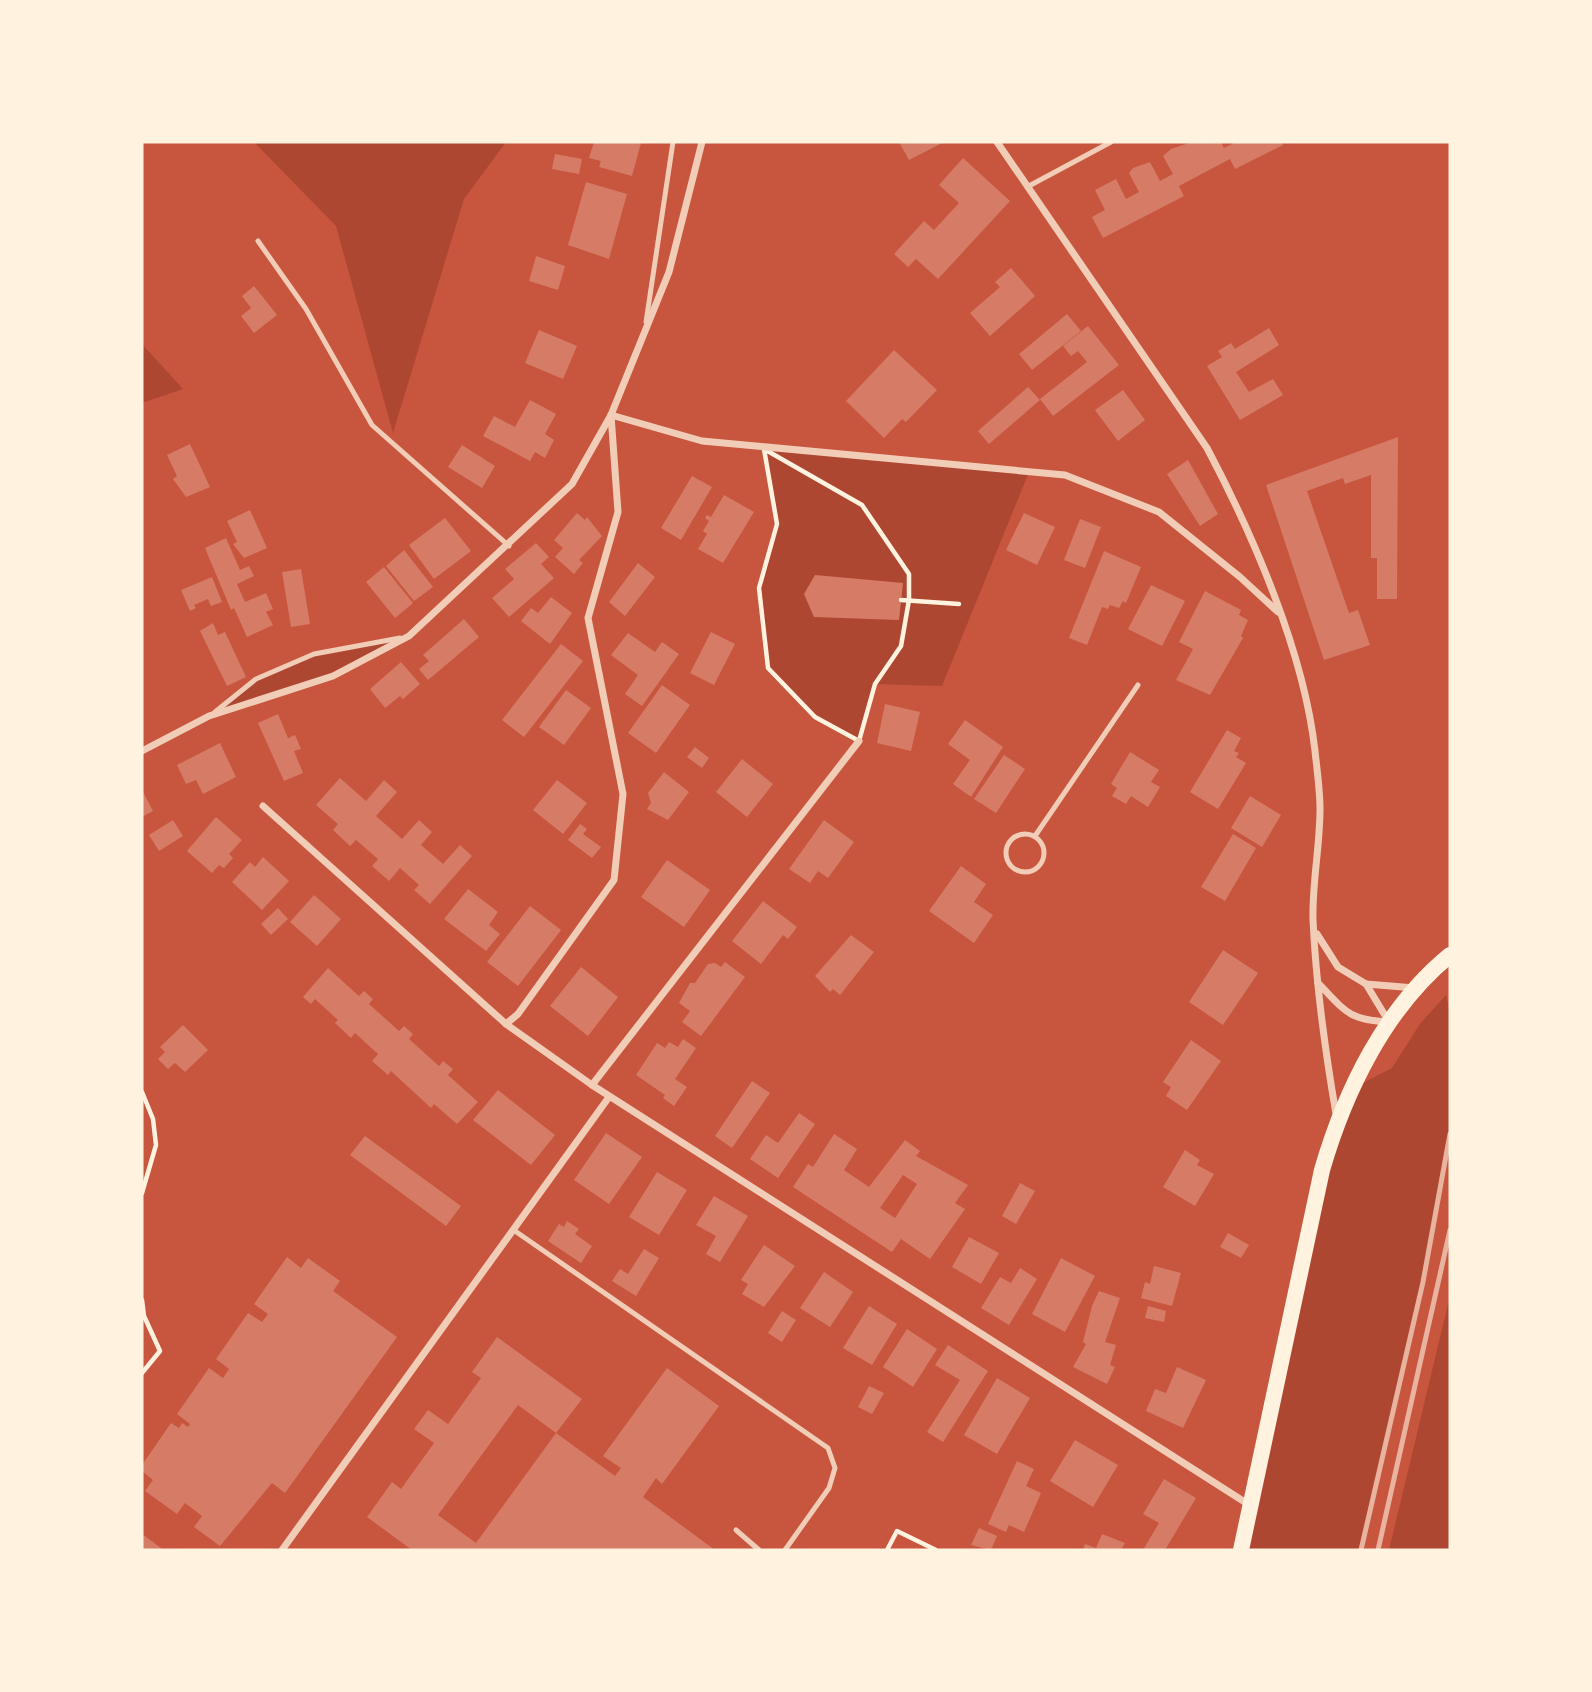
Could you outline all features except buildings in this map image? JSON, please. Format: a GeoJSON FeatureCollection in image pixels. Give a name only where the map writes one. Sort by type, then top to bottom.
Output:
{"type":"FeatureCollection","features":[{"type":"Feature","properties":{"kind":"main road"},"geometry":{"type":"LineString","coordinates":[[1241,1550],[1322,1170],[1338,1122],[1352,1089],[1389,1022],[1416,988],[1446,958]]}},
{"type":"Feature","properties":{"kind":"street"},"geometry":{"type":"LineString","coordinates":[[142,751],[209,716],[333,676],[409,636],[509,546],[572,484],[611,415],[669,272],[702,142]]}},
{"type":"Feature","properties":{"kind":"street"},"geometry":{"type":"LineString","coordinates":[[997,142],[1207,448],[1231,494],[1278,612],[1303,685],[1314,748],[1320,808],[1315,931],[1318,983],[1322,1035],[1338,1122]]}},
{"type":"Feature","properties":{"kind":"street"},"geometry":{"type":"LineString","coordinates":[[611,415],[702,441],[1065,475],[1159,512],[1241,577],[1278,612]]}},
{"type":"Feature","properties":{"kind":"street"},"geometry":{"type":"LineString","coordinates":[[506,1024],[518,1014],[614,880],[623,794],[587,618],[618,512],[611,415]]}},
{"type":"Feature","properties":{"kind":"street"},"geometry":{"type":"LineString","coordinates":[[592,1085],[859,741]]}},
{"type":"Feature","properties":{"kind":"street"},"geometry":{"type":"LineString","coordinates":[[263,806],[506,1024],[592,1085],[1251,1506]]}},
{"type":"Feature","properties":{"kind":"street"},"geometry":{"type":"LineString","coordinates":[[1315,931],[1338,967],[1366,984],[1416,988]]}},
{"type":"Feature","properties":{"kind":"street"},"geometry":{"type":"LineString","coordinates":[[1318,983],[1350,1016],[1389,1022]]}},
{"type":"Feature","properties":{"kind":"street"},"geometry":{"type":"LineString","coordinates":[[1366,984],[1389,1022]]}},
{"type":"Feature","properties":{"kind":"street"},"geometry":{"type":"LineString","coordinates":[[282,1550],[515,1231],[609,1097]]}},
{"type":"Feature","properties":{"kind":"lane"},"geometry":{"type":"LineString","coordinates":[[644,336],[673,142]]}},
{"type":"Feature","properties":{"kind":"lane"},"geometry":{"type":"LineString","coordinates":[[1027,187],[1111,142]]}},
{"type":"Feature","properties":{"kind":"lane"},"geometry":{"type":"LineString","coordinates":[[258,241],[306,309],[373,425],[509,546]]}},
{"type":"Feature","properties":{"kind":"lane"},"geometry":{"type":"LineString","coordinates":[[209,716],[256,679],[314,654],[409,636]]}},
{"type":"Feature","properties":{"kind":"lane"},"geometry":{"type":"LineString","coordinates":[[1035,836],[1138,685]]}},
{"type":"Feature","properties":{"kind":"lane"},"geometry":{"type":"LineString","coordinates":[[1020,833],[1035,836],[1044,848],[1042,863],[1029,872],[1014,869],[1006,857],[1008,842],[1020,833]]}},
{"type":"Feature","properties":{"kind":"lane"},"geometry":{"type":"LineString","coordinates":[[515,1231],[828,1448],[835,1468],[829,1488],[785,1550]]}},
{"type":"Feature","properties":{"kind":"lane"},"geometry":{"type":"LineString","coordinates":[[736,1530],[759,1550]]}},
{"type":"Feature","properties":{"kind":"path"},"geometry":{"type":"LineString","coordinates":[[765,449],[862,505],[909,574],[909,600],[901,646],[875,684],[859,741],[815,717],[768,668],[759,588],[777,524],[765,449]]}},
{"type":"Feature","properties":{"kind":"path"},"geometry":{"type":"LineString","coordinates":[[901,600],[959,604]]}},
{"type":"Feature","properties":{"kind":"path"},"geometry":{"type":"LineString","coordinates":[[142,1092],[153,1119],[156,1145],[142,1193]]}},
{"type":"Feature","properties":{"kind":"path"},"geometry":{"type":"LineString","coordinates":[[142,1300],[144,1317],[160,1351],[142,1373]]}},
{"type":"Feature","properties":{"kind":"path"},"geometry":{"type":"LineString","coordinates":[[887,1550],[897,1531],[936,1550]]}},
{"type":"Feature","properties":{"kind":"shaded area"},"geometry":{"type":"Polygon","coordinates":[[[254,142],[506,142],[464,199],[393,433],[336,226],[254,142]]]}},
{"type":"Feature","properties":{"kind":"shaded area"},"geometry":{"type":"Polygon","coordinates":[[[142,344],[183,389],[142,403],[142,344]]]}},
{"type":"Feature","properties":{"kind":"shaded area"},"geometry":{"type":"Polygon","coordinates":[[[764,449],[1029,472],[942,686],[875,684],[859,741],[815,717],[768,668],[759,588],[777,524],[764,449]]]}},
{"type":"Feature","properties":{"kind":"shaded area"},"geometry":{"type":"Polygon","coordinates":[[[409,636],[333,676],[209,716],[256,679],[314,654],[409,636]]]}},
{"type":"Feature","properties":{"kind":"shaded area"},"geometry":{"type":"Polygon","coordinates":[[[1446,995],[1450,1013],[1450,1134],[1426,1270],[1359,1550],[1241,1550],[1322,1170],[1351,1089],[1392,1068],[1420,1024],[1446,995]]]}},
{"type":"Feature","properties":{"kind":"shaded area"},"geometry":{"type":"Polygon","coordinates":[[[1450,1296],[1450,1550],[1389,1550],[1450,1296]]]}},
{"type":"Feature","properties":{"kind":"railway"},"geometry":{"type":"LineString","coordinates":[[1361,1550],[1423,1282],[1450,1134]]}},
{"type":"Feature","properties":{"kind":"railway"},"geometry":{"type":"LineString","coordinates":[[1378,1550],[1450,1230]]}}]}
